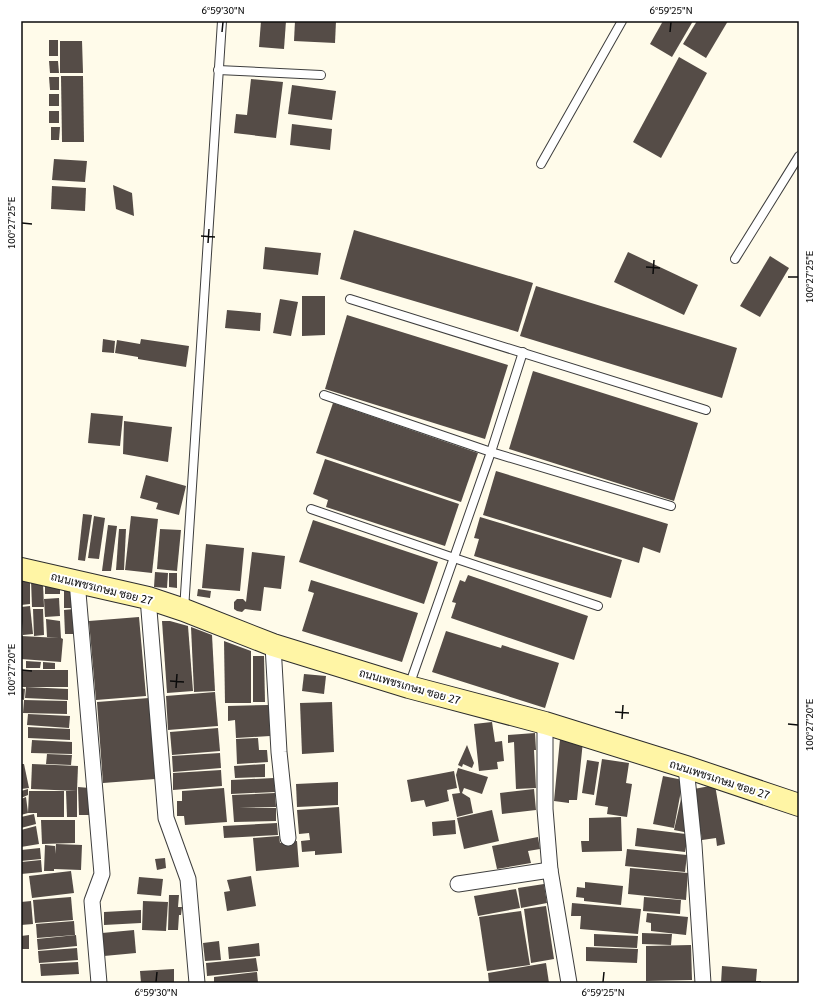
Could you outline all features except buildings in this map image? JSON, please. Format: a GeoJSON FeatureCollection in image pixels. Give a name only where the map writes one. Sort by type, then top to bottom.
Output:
{"type":"FeatureCollection","features":[{"type":"Feature","properties":{"kind":"street","name":"ถนนเพชรเกษม ซอย 27"},"geometry":{"type":"LineString","coordinates":[[21,569],[148,598],[184,610],[273,645],[409,687],[545,722],[799,805]]}},
{"type":"Feature","properties":{"kind":"street"},"geometry":{"type":"LineString","coordinates":[[77,581],[102,874],[92,901],[99,983]]}},
{"type":"Feature","properties":{"kind":"street"},"geometry":{"type":"LineString","coordinates":[[148,598],[166,818],[188,879],[198,983]]}},
{"type":"Feature","properties":{"kind":"street"},"geometry":{"type":"LineString","coordinates":[[273,645],[279,752],[288,838]]}},
{"type":"Feature","properties":{"kind":"street"},"geometry":{"type":"LineString","coordinates":[[545,722],[545,809],[550,870],[569,983]]}},
{"type":"Feature","properties":{"kind":"street"},"geometry":{"type":"LineString","coordinates":[[686,767],[694,845],[703,983]]}},
{"type":"Feature","properties":{"kind":"street"},"geometry":{"type":"LineString","coordinates":[[458,884],[550,870]]}},
{"type":"Feature","properties":{"kind":"lane"},"geometry":{"type":"LineString","coordinates":[[184,610],[222,21]]}},
{"type":"Feature","properties":{"kind":"lane"},"geometry":{"type":"LineString","coordinates":[[541,164],[622,21]]}},
{"type":"Feature","properties":{"kind":"lane"},"geometry":{"type":"LineString","coordinates":[[218,70],[321,76]]}},
{"type":"Feature","properties":{"kind":"lane"},"geometry":{"type":"LineString","coordinates":[[735,259],[799,156]]}},
{"type":"Feature","properties":{"kind":"lane"},"geometry":{"type":"LineString","coordinates":[[350,299],[706,410]]}},
{"type":"Feature","properties":{"kind":"lane"},"geometry":{"type":"LineString","coordinates":[[409,687],[491,452],[523,352]]}},
{"type":"Feature","properties":{"kind":"lane"},"geometry":{"type":"LineString","coordinates":[[324,395],[491,452],[670,506]]}},
{"type":"Feature","properties":{"kind":"lane"},"geometry":{"type":"LineString","coordinates":[[311,509],[598,606]]}}]}
